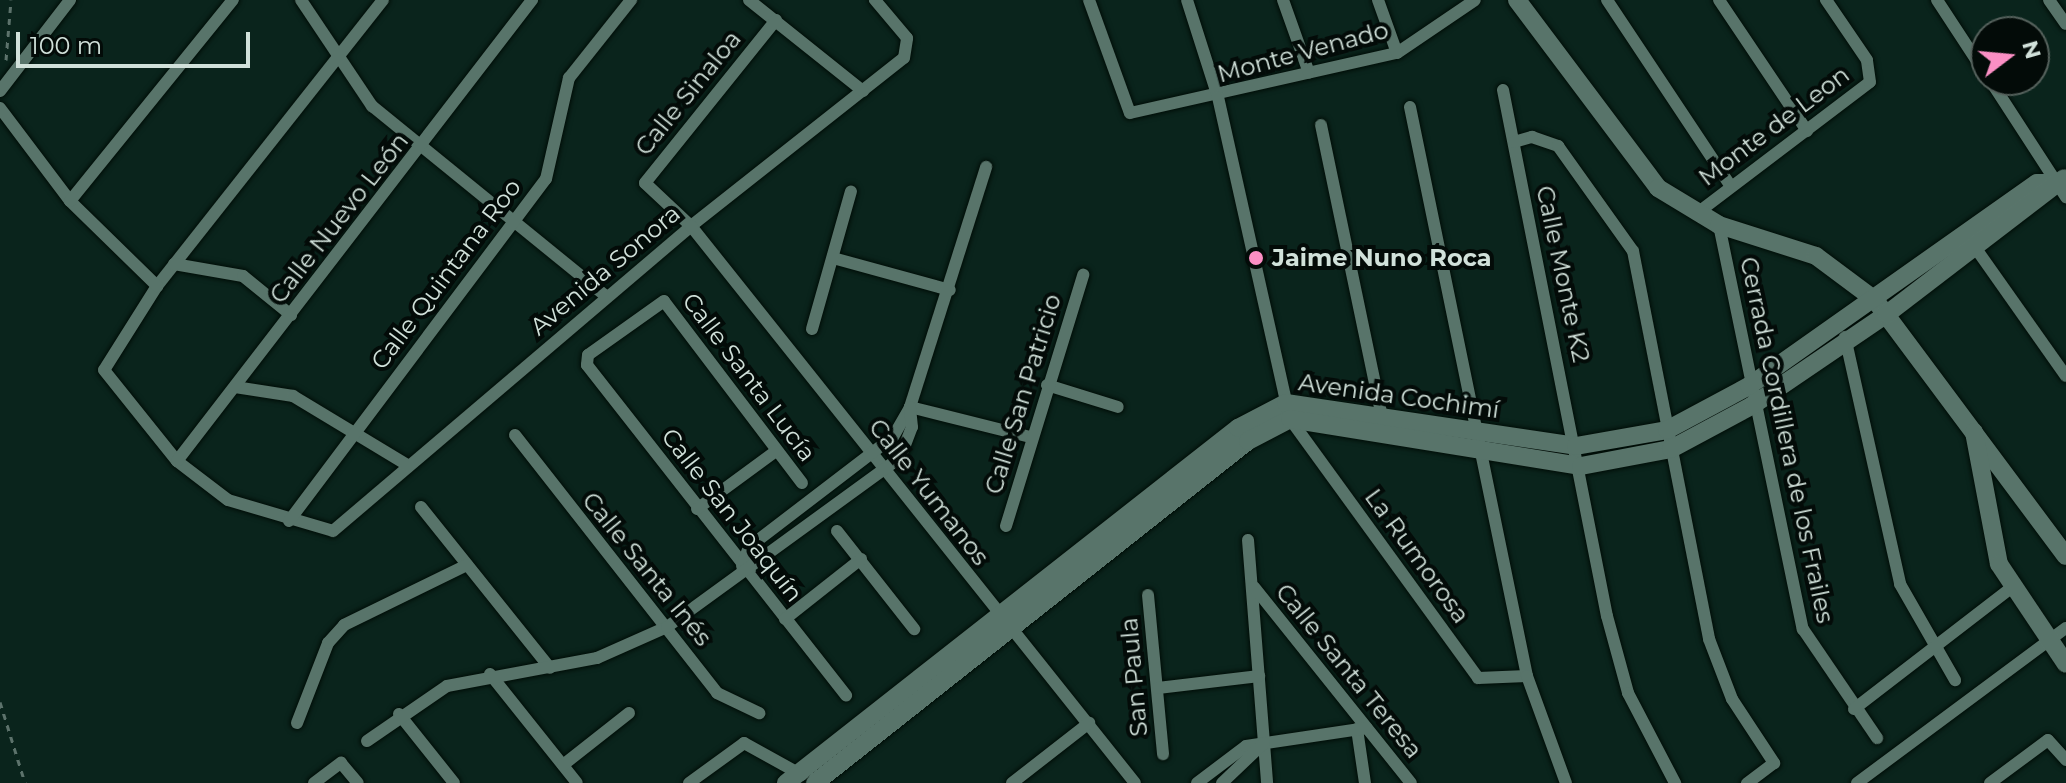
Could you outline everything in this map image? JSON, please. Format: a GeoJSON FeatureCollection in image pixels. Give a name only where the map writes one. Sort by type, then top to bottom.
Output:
{"type":"FeatureCollection","features":[{"type":"Feature","properties":{"kind":"street"},"geometry":{"type":"LineString","coordinates":[[2,88],[70,0]]}},
{"type":"Feature","properties":{"kind":"street"},"geometry":{"type":"LineString","coordinates":[[70,201],[233,0]]}},
{"type":"Feature","properties":{"kind":"street"},"geometry":{"type":"LineString","coordinates":[[301,0],[340,52],[372,106],[606,296]]}},
{"type":"Feature","properties":{"kind":"street"},"geometry":{"type":"LineString","coordinates":[[289,521],[228,500],[177,461],[104,370],[157,286],[383,0]]}},
{"type":"Feature","properties":{"kind":"street","name":"Calle Nuevo León"},"geometry":{"type":"LineString","coordinates":[[177,461],[422,147],[532,0]]}},
{"type":"Feature","properties":{"kind":"street","name":"Calle Quintana Roo"},"geometry":{"type":"LineString","coordinates":[[289,521],[546,179],[569,78],[631,0]]}},
{"type":"Feature","properties":{"kind":"street"},"geometry":{"type":"LineString","coordinates":[[749,0],[863,91]]}},
{"type":"Feature","properties":{"kind":"street","name":"Avenida Sonora"},"geometry":{"type":"LineString","coordinates":[[289,521],[333,531],[606,296],[863,91],[909,49],[875,0]]}},
{"type":"Feature","properties":{"kind":"street","name":"Monte Venado"},"geometry":{"type":"LineString","coordinates":[[1089,0],[1130,113],[1218,97],[1397,53],[1475,0]]}},
{"type":"Feature","properties":{"kind":"street"},"geometry":{"type":"LineString","coordinates":[[1187,0],[1218,97],[1288,411]]}},
{"type":"Feature","properties":{"kind":"street"},"geometry":{"type":"LineString","coordinates":[[1283,0],[1309,73]]}},
{"type":"Feature","properties":{"kind":"street"},"geometry":{"type":"LineString","coordinates":[[1378,0],[1397,53]]}},
{"type":"Feature","properties":{"kind":"street"},"geometry":{"type":"LineString","coordinates":[[1517,0],[1627,155],[1696,214],[1719,225],[1802,249],[1881,307],[2064,547]]}},
{"type":"Feature","properties":{"kind":"street"},"geometry":{"type":"LineString","coordinates":[[1607,0],[1730,185]]}},
{"type":"Feature","properties":{"kind":"street"},"geometry":{"type":"LineString","coordinates":[[1719,0],[1807,131]]}},
{"type":"Feature","properties":{"kind":"street","name":"Monte de Leon"},"geometry":{"type":"LineString","coordinates":[[1696,214],[1730,185],[1870,82],[1872,69],[1826,0]]}},
{"type":"Feature","properties":{"kind":"street"},"geometry":{"type":"LineString","coordinates":[[1937,0],[1970,51]]}},
{"type":"Feature","properties":{"kind":"street"},"geometry":{"type":"LineString","coordinates":[[2049,0],[2066,24]]}},
{"type":"Feature","properties":{"kind":"street","name":"Calle Sinaloa"},"geometry":{"type":"LineString","coordinates":[[691,226],[648,188],[647,177],[776,20]]}},
{"type":"Feature","properties":{"kind":"street","name":"Calle Monte K2"},"geometry":{"type":"LineString","coordinates":[[1503,90],[1628,693],[1675,783]]}},
{"type":"Feature","properties":{"kind":"street"},"geometry":{"type":"LineString","coordinates":[[2001,96],[2063,185]]}},
{"type":"Feature","properties":{"kind":"street"},"geometry":{"type":"LineString","coordinates":[[1410,107],[1527,676],[1566,783]]}},
{"type":"Feature","properties":{"kind":"street"},"geometry":{"type":"LineString","coordinates":[[0,108],[70,201],[157,286]]}},
{"type":"Feature","properties":{"kind":"street"},"geometry":{"type":"LineString","coordinates":[[1321,125],[1381,413]]}},
{"type":"Feature","properties":{"kind":"street"},"geometry":{"type":"LineString","coordinates":[[1514,142],[1532,137],[1558,146],[1629,245],[1709,639],[1732,699],[1774,763],[1747,783]]}},
{"type":"Feature","properties":{"kind":"street"},"geometry":{"type":"LineString","coordinates":[[367,741],[399,714],[447,686],[490,674],[550,668],[620,651],[667,627],[742,566],[884,469],[906,447],[910,407],[950,290],[986,167]]}},
{"type":"Feature","properties":{"kind":"street","name":"Avenida Cochimí"},"geometry":{"type":"LineString","coordinates":[[1881,307],[2037,183],[2063,185]]}},
{"type":"Feature","properties":{"kind":"street","name":"Avenida Cochimí"},"geometry":{"type":"LineString","coordinates":[[805,781],[997,614],[1238,428],[1288,411],[1381,413],[1576,446],[1667,430],[1843,332],[1977,250],[2063,185]]}},
{"type":"Feature","properties":{"kind":"street"},"geometry":{"type":"LineString","coordinates":[[812,329],[851,191]]}},
{"type":"Feature","properties":{"kind":"street","name":"Cerrada Cordillera de los Frailes"},"geometry":{"type":"LineString","coordinates":[[1719,225],[1749,386],[1803,629],[1854,709],[1877,738]]}},
{"type":"Feature","properties":{"kind":"street","name":"Calle Yumanos"},"geometry":{"type":"LineString","coordinates":[[691,226],[997,614],[1135,783]]}},
{"type":"Feature","properties":{"kind":"street"},"geometry":{"type":"LineString","coordinates":[[1977,250],[2066,376]]}},
{"type":"Feature","properties":{"kind":"street"},"geometry":{"type":"LineString","coordinates":[[833,258],[950,290]]}},
{"type":"Feature","properties":{"kind":"street"},"geometry":{"type":"LineString","coordinates":[[174,264],[243,276],[291,315]]}},
{"type":"Feature","properties":{"kind":"street","name":"Calle San Patricio"},"geometry":{"type":"LineString","coordinates":[[1006,526],[1030,437],[1083,275]]}},
{"type":"Feature","properties":{"kind":"street","name":"Calle San Joaquín"},"geometry":{"type":"LineString","coordinates":[[660,300],[585,360],[697,509],[846,695]]}},
{"type":"Feature","properties":{"kind":"street","name":"Calle Santa Lucía"},"geometry":{"type":"LineString","coordinates":[[660,300],[802,483]]}},
{"type":"Feature","properties":{"kind":"street"},"geometry":{"type":"LineString","coordinates":[[1843,332],[1900,584],[1933,648],[1955,680]]}},
{"type":"Feature","properties":{"kind":"street","name":"Avenida Cochimí"},"geometry":{"type":"LineString","coordinates":[[805,781],[1009,629],[1288,411],[1481,451],[1581,466],[1671,449],[1753,405],[1843,332]]}},
{"type":"Feature","properties":{"kind":"street"},"geometry":{"type":"LineString","coordinates":[[1047,385],[1118,407]]}},
{"type":"Feature","properties":{"kind":"street"},"geometry":{"type":"LineString","coordinates":[[235,387],[293,396],[357,429],[409,466]]}},
{"type":"Feature","properties":{"kind":"street"},"geometry":{"type":"LineString","coordinates":[[742,566],[749,547],[873,455],[910,407]]}},
{"type":"Feature","properties":{"kind":"street"},"geometry":{"type":"LineString","coordinates":[[910,407],[1030,437]]}},
{"type":"Feature","properties":{"kind":"street","name":"La Rumorosa"},"geometry":{"type":"LineString","coordinates":[[1288,411],[1478,678],[1527,676]]}},
{"type":"Feature","properties":{"kind":"street"},"geometry":{"type":"LineString","coordinates":[[1974,429],[1991,541],[2010,589],[2066,664]]}},
{"type":"Feature","properties":{"kind":"street","name":"Calle Santa Inés"},"geometry":{"type":"LineString","coordinates":[[515,435],[717,693],[759,713]]}},
{"type":"Feature","properties":{"kind":"street"},"geometry":{"type":"LineString","coordinates":[[697,509],[776,451]]}},
{"type":"Feature","properties":{"kind":"street"},"geometry":{"type":"LineString","coordinates":[[421,507],[550,668]]}},
{"type":"Feature","properties":{"kind":"street"},"geometry":{"type":"LineString","coordinates":[[787,519],[797,531]]}},
{"type":"Feature","properties":{"kind":"street"},"geometry":{"type":"LineString","coordinates":[[837,531],[914,629]]}},
{"type":"Feature","properties":{"kind":"street"},"geometry":{"type":"LineString","coordinates":[[1248,540],[1267,783]]}},
{"type":"Feature","properties":{"kind":"street"},"geometry":{"type":"LineString","coordinates":[[785,619],[861,559]]}},
{"type":"Feature","properties":{"kind":"street"},"geometry":{"type":"LineString","coordinates":[[297,723],[328,643],[344,625],[467,565]]}},
{"type":"Feature","properties":{"kind":"street","name":"Calle Santa Teresa"},"geometry":{"type":"LineString","coordinates":[[1254,587],[1362,728],[1411,783]]}},
{"type":"Feature","properties":{"kind":"street"},"geometry":{"type":"LineString","coordinates":[[1854,709],[2010,589]]}},
{"type":"Feature","properties":{"kind":"street","name":"San Paula"},"geometry":{"type":"LineString","coordinates":[[1148,595],[1163,754]]}},
{"type":"Feature","properties":{"kind":"street"},"geometry":{"type":"LineString","coordinates":[[1857,783],[2066,628]]}},
{"type":"Feature","properties":{"kind":"street"},"geometry":{"type":"LineString","coordinates":[[490,674],[577,783]]}},
{"type":"Feature","properties":{"kind":"street"},"geometry":{"type":"LineString","coordinates":[[1158,688],[1259,676]]}},
{"type":"Feature","properties":{"kind":"street"},"geometry":{"type":"LineString","coordinates":[[563,765],[629,713]]}},
{"type":"Feature","properties":{"kind":"street"},"geometry":{"type":"LineString","coordinates":[[399,714],[454,783]]}},
{"type":"Feature","properties":{"kind":"street"},"geometry":{"type":"LineString","coordinates":[[1012,783],[1089,723]]}},
{"type":"Feature","properties":{"kind":"street"},"geometry":{"type":"LineString","coordinates":[[1197,783],[1246,746],[1362,728],[1365,783]]}},
{"type":"Feature","properties":{"kind":"street"},"geometry":{"type":"LineString","coordinates":[[1990,783],[2048,740],[2066,760]]}},
{"type":"Feature","properties":{"kind":"street"},"geometry":{"type":"LineString","coordinates":[[689,783],[744,743],[805,781]]}},
{"type":"Feature","properties":{"kind":"street"},"geometry":{"type":"LineString","coordinates":[[1222,783],[1264,743]]}},
{"type":"Feature","properties":{"kind":"street"},"geometry":{"type":"LineString","coordinates":[[314,783],[341,763],[358,783]]}},
{"type":"Feature","properties":{"kind":"path"},"geometry":{"type":"LineString","coordinates":[[2,88],[11,0]]}},
{"type":"Feature","properties":{"kind":"path"},"geometry":{"type":"LineString","coordinates":[[0,702],[25,783]]}},
{"type":"Feature","properties":{"kind":"place","name":"Jaime Nuno Roca"},"geometry":{"type":"Point","coordinates":[1256,258]}}]}
